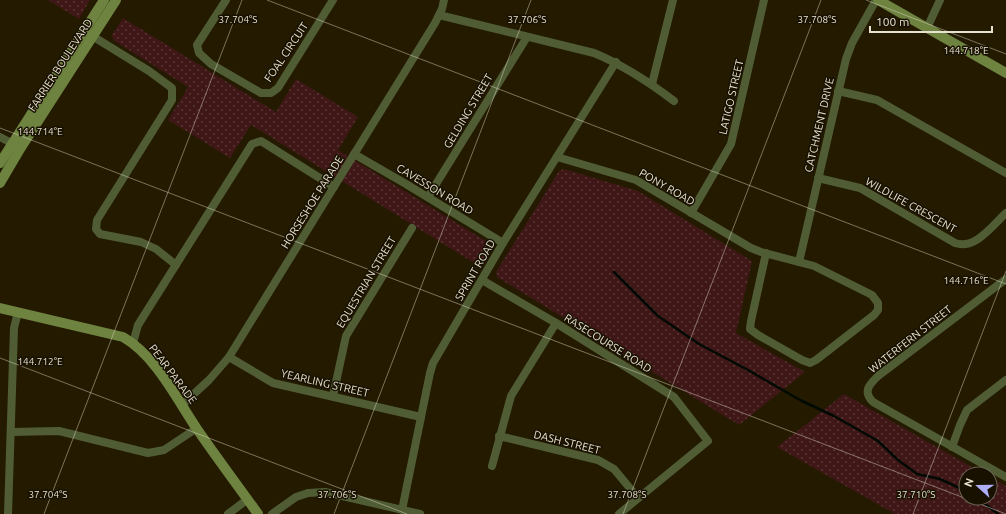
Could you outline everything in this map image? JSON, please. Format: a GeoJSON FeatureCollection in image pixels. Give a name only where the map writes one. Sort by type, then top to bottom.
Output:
{"type":"FeatureCollection","features":[{"type":"Feature","properties":{"kind":"street","name":"FARRIER BOULEVARD"},"geometry":{"type":"LineString","coordinates":[[89,34],[104,0]]}},
{"type":"Feature","properties":{"kind":"street","name":"FARRIER BOULEVARD"},"geometry":{"type":"LineString","coordinates":[[0,183],[16,146],[89,34],[116,0]]}},
{"type":"Feature","properties":{"kind":"street","name":"FOAL CIRCUIT"},"geometry":{"type":"LineString","coordinates":[[226,0],[198,45],[199,53],[211,64],[261,94],[271,93],[278,88],[333,0]]}},
{"type":"Feature","properties":{"kind":"street","name":"HORSESHOE PARADE"},"geometry":{"type":"LineString","coordinates":[[183,404],[209,380],[229,357],[439,15],[444,0]]}},
{"type":"Feature","properties":{"kind":"street"},"geometry":{"type":"LineString","coordinates":[[652,84],[673,0]]}},
{"type":"Feature","properties":{"kind":"street","name":"LATIGO STREET"},"geometry":{"type":"LineString","coordinates":[[691,213],[732,144],[764,0]]}},
{"type":"Feature","properties":{"kind":"street"},"geometry":{"type":"LineString","coordinates":[[877,0],[1006,73]]}},
{"type":"Feature","properties":{"kind":"street","name":"CATCHMENT DRIVE"},"geometry":{"type":"LineString","coordinates":[[799,262],[843,67],[852,43],[877,0]]}},
{"type":"Feature","properties":{"kind":"street"},"geometry":{"type":"LineString","coordinates":[[925,27],[940,1]]}},
{"type":"Feature","properties":{"kind":"street"},"geometry":{"type":"LineString","coordinates":[[439,15],[594,53],[616,62],[652,84],[674,101]]}},
{"type":"Feature","properties":{"kind":"street"},"geometry":{"type":"LineString","coordinates":[[89,34],[149,70],[172,88],[172,100],[97,220],[96,229],[100,234],[141,242],[156,249],[176,265]]}},
{"type":"Feature","properties":{"kind":"street","name":"GELDING STREET"},"geometry":{"type":"LineString","coordinates":[[428,197],[527,37]]}},
{"type":"Feature","properties":{"kind":"street","name":"SPRINT ROAD"},"geometry":{"type":"LineString","coordinates":[[402,510],[430,374],[434,363],[503,243],[616,62]]}},
{"type":"Feature","properties":{"kind":"street"},"geometry":{"type":"LineString","coordinates":[[838,91],[873,99],[886,105],[1006,173]]}},
{"type":"Feature","properties":{"kind":"street"},"geometry":{"type":"LineString","coordinates":[[0,137],[16,146]]}},
{"type":"Feature","properties":{"kind":"street"},"geometry":{"type":"LineString","coordinates":[[133,343],[138,325],[252,144],[261,141],[334,187]]}},
{"type":"Feature","properties":{"kind":"street","name":"FARRIER BOULEVARD"},"geometry":{"type":"LineString","coordinates":[[0,163],[16,146]]}},
{"type":"Feature","properties":{"kind":"street","name":"CAVESSON ROAD"},"geometry":{"type":"LineString","coordinates":[[354,154],[503,243]]}},
{"type":"Feature","properties":{"kind":"street","name":"PONY ROAD"},"geometry":{"type":"LineString","coordinates":[[556,157],[636,180],[751,248],[763,253],[814,266],[872,295],[878,303],[878,310],[874,315],[816,360],[810,363],[802,360],[750,329],[763,253]]}},
{"type":"Feature","properties":{"kind":"street","name":"WILDLIFE CRESCENT"},"geometry":{"type":"LineString","coordinates":[[818,178],[860,188],[955,243],[962,245],[971,244],[984,235],[1006,213]]}},
{"type":"Feature","properties":{"kind":"street","name":"EQUESTRIAN STREET"},"geometry":{"type":"LineString","coordinates":[[332,396],[346,336],[412,228]]}},
{"type":"Feature","properties":{"kind":"street","name":"WATERFERN STREET"},"geometry":{"type":"LineString","coordinates":[[1006,279],[878,376],[867,390],[869,398],[873,402],[1006,477]]}},
{"type":"Feature","properties":{"kind":"street","name":"RASECOURSE ROAD"},"geometry":{"type":"LineString","coordinates":[[482,280],[556,323],[674,398],[708,441],[638,498]]}},
{"type":"Feature","properties":{"kind":"street","name":"PEAR PARADE"},"geometry":{"type":"LineString","coordinates":[[0,308],[123,337],[133,343],[147,356],[183,404],[197,428],[258,514]]}},
{"type":"Feature","properties":{"kind":"street"},"geometry":{"type":"LineString","coordinates":[[8,514],[14,328],[18,312]]}},
{"type":"Feature","properties":{"kind":"street"},"geometry":{"type":"LineString","coordinates":[[492,466],[511,396],[556,323]]}},
{"type":"Feature","properties":{"kind":"street","name":"YEARLING STREET"},"geometry":{"type":"LineString","coordinates":[[229,357],[273,383],[421,417]]}},
{"type":"Feature","properties":{"kind":"street"},"geometry":{"type":"LineString","coordinates":[[952,447],[960,425],[968,410],[1006,380]]}},
{"type":"Feature","properties":{"kind":"street"},"geometry":{"type":"LineString","coordinates":[[11,432],[59,431],[148,453],[164,450],[197,428]]}},
{"type":"Feature","properties":{"kind":"street","name":"DASH STREET"},"geometry":{"type":"LineString","coordinates":[[499,436],[598,460],[614,469],[638,498]]}},
{"type":"Feature","properties":{"kind":"street"},"geometry":{"type":"LineString","coordinates":[[272,514],[296,497],[308,493],[325,492],[419,514]]}},
{"type":"Feature","properties":{"kind":"street"},"geometry":{"type":"LineString","coordinates":[[619,514],[638,498]]}},
{"type":"Feature","properties":{"kind":"street"},"geometry":{"type":"LineString","coordinates":[[228,514],[248,499]]}},
{"type":"Feature","properties":{"kind":"shaded area"},"geometry":{"type":"Polygon","coordinates":[[[48,0],[90,0],[79,19],[48,0]]]}},
{"type":"Feature","properties":{"kind":"shaded area"},"geometry":{"type":"Polygon","coordinates":[[[123,18],[276,112],[296,79],[358,117],[338,150],[489,243],[490,248],[479,266],[251,125],[230,158],[168,120],[188,87],[113,40],[112,35],[123,18]]]}},
{"type":"Feature","properties":{"kind":"shaded area"},"geometry":{"type":"Polygon","coordinates":[[[564,169],[638,191],[752,261],[736,333],[805,372],[739,425],[497,277],[496,272],[559,171],[564,169]]]}},
{"type":"Feature","properties":{"kind":"shaded area"},"geometry":{"type":"Polygon","coordinates":[[[844,394],[970,466],[958,466],[958,506],[998,506],[998,482],[1006,486],[1006,514],[895,514],[777,447],[844,394]]]}},
{"type":"Feature","properties":{"kind":"waterway"},"geometry":{"type":"LineString","coordinates":[[614,272],[658,316],[699,344],[878,441],[898,460],[917,474],[940,479],[958,487]]}},
{"type":"Feature","properties":{"kind":"waterway"},"geometry":{"type":"LineString","coordinates":[[988,506],[998,514]]}}]}
